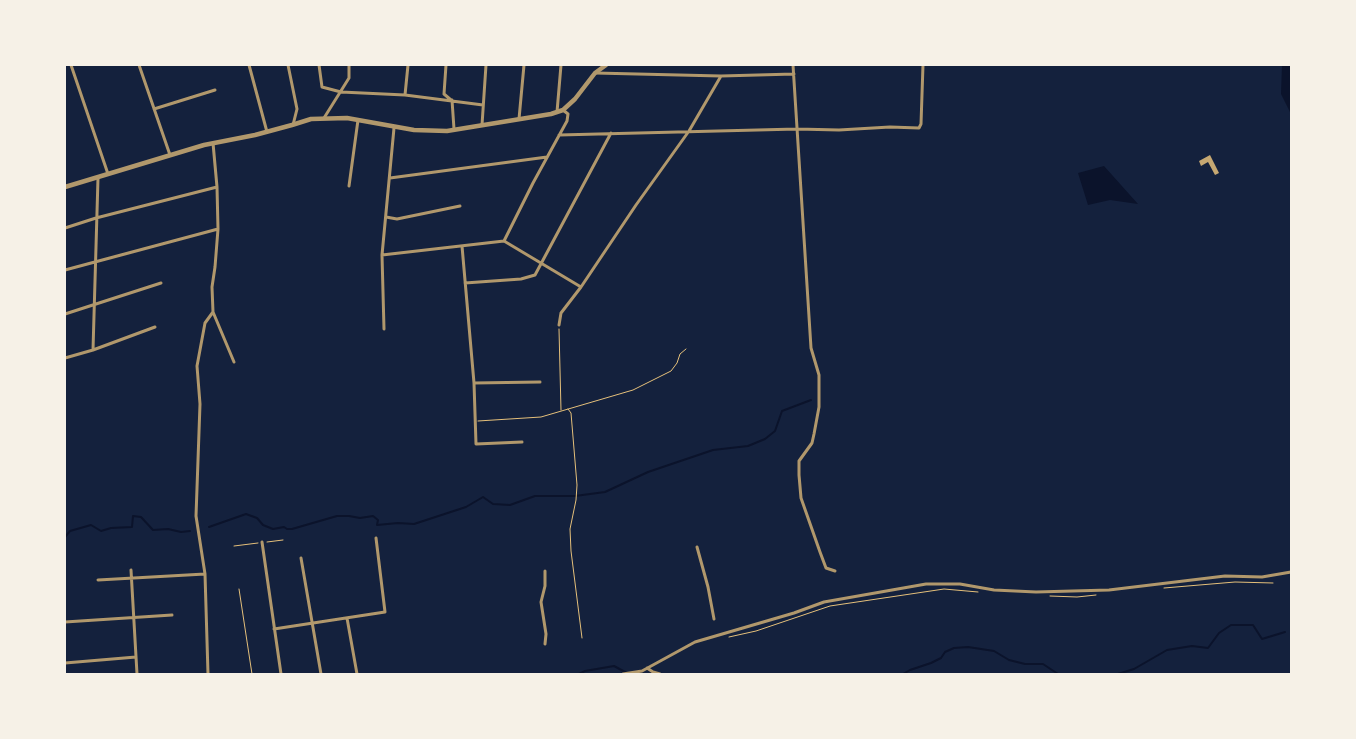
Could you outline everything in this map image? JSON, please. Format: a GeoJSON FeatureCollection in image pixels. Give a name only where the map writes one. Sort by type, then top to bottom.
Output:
{"type":"FeatureCollection","features":[{"type":"Feature","properties":{"kind":"street"},"geometry":{"type":"LineString","coordinates":[[70,65],[108,174]]}},
{"type":"Feature","properties":{"kind":"street"},"geometry":{"type":"LineString","coordinates":[[140,65],[170,155]]}},
{"type":"Feature","properties":{"kind":"street"},"geometry":{"type":"LineString","coordinates":[[249,65],[266,132]]}},
{"type":"Feature","properties":{"kind":"street"},"geometry":{"type":"LineString","coordinates":[[288,65],[298,109],[292,126]]}},
{"type":"Feature","properties":{"kind":"street"},"geometry":{"type":"LineString","coordinates":[[319,65],[322,87],[340,92],[404,95],[483,105]]}},
{"type":"Feature","properties":{"kind":"street"},"geometry":{"type":"LineString","coordinates":[[324,118],[349,78],[349,65]]}},
{"type":"Feature","properties":{"kind":"street"},"geometry":{"type":"LineString","coordinates":[[404,95],[408,65]]}},
{"type":"Feature","properties":{"kind":"street"},"geometry":{"type":"LineString","coordinates":[[446,65],[444,94],[452,100],[454,129]]}},
{"type":"Feature","properties":{"kind":"street"},"geometry":{"type":"LineString","coordinates":[[482,125],[486,65]]}},
{"type":"Feature","properties":{"kind":"street"},"geometry":{"type":"LineString","coordinates":[[518,119],[524,65]]}},
{"type":"Feature","properties":{"kind":"street"},"geometry":{"type":"LineString","coordinates":[[557,112],[561,65]]}},
{"type":"Feature","properties":{"kind":"street"},"geometry":{"type":"LineString","coordinates":[[65,188],[213,142],[266,132],[310,120],[346,118],[394,128],[447,131],[557,112],[575,100],[596,73],[606,65]]}},
{"type":"Feature","properties":{"kind":"street"},"geometry":{"type":"LineString","coordinates":[[792,65],[811,348],[819,374],[819,407],[812,443],[799,461],[799,475],[801,498],[826,568],[836,571]]}},
{"type":"Feature","properties":{"kind":"street"},"geometry":{"type":"LineString","coordinates":[[559,135],[797,129],[839,130],[890,127],[919,128],[921,124],[923,65]]}},
{"type":"Feature","properties":{"kind":"street"},"geometry":{"type":"LineString","coordinates":[[596,73],[721,76],[794,74]]}},
{"type":"Feature","properties":{"kind":"street"},"geometry":{"type":"LineString","coordinates":[[559,325],[561,313],[689,131],[721,76]]}},
{"type":"Feature","properties":{"kind":"street"},"geometry":{"type":"LineString","coordinates":[[154,109],[215,90]]}},
{"type":"Feature","properties":{"kind":"street"},"geometry":{"type":"LineString","coordinates":[[504,241],[567,121],[568,114],[562,110]]}},
{"type":"Feature","properties":{"kind":"street"},"geometry":{"type":"LineString","coordinates":[[349,186],[358,120]]}},
{"type":"Feature","properties":{"kind":"street"},"geometry":{"type":"LineString","coordinates":[[384,329],[382,255],[394,128]]}},
{"type":"Feature","properties":{"kind":"street"},"geometry":{"type":"LineString","coordinates":[[465,283],[521,279],[535,275],[612,133]]}},
{"type":"Feature","properties":{"kind":"street"},"geometry":{"type":"LineString","coordinates":[[213,142],[218,228],[212,286],[213,312],[234,362]]}},
{"type":"Feature","properties":{"kind":"street"},"geometry":{"type":"LineString","coordinates":[[390,178],[547,157]]}},
{"type":"Feature","properties":{"kind":"street"},"geometry":{"type":"LineString","coordinates":[[93,350],[98,178]]}},
{"type":"Feature","properties":{"kind":"street"},"geometry":{"type":"LineString","coordinates":[[65,228],[96,218],[217,187]]}},
{"type":"Feature","properties":{"kind":"street"},"geometry":{"type":"LineString","coordinates":[[386,216],[397,219],[460,206]]}},
{"type":"Feature","properties":{"kind":"street"},"geometry":{"type":"LineString","coordinates":[[65,270],[218,228]]}},
{"type":"Feature","properties":{"kind":"street"},"geometry":{"type":"LineString","coordinates":[[382,255],[504,241],[581,287]]}},
{"type":"Feature","properties":{"kind":"street"},"geometry":{"type":"LineString","coordinates":[[462,246],[474,383],[476,444],[522,442]]}},
{"type":"Feature","properties":{"kind":"street"},"geometry":{"type":"LineString","coordinates":[[65,314],[161,283]]}},
{"type":"Feature","properties":{"kind":"street"},"geometry":{"type":"LineString","coordinates":[[208,674],[205,574],[196,516],[200,404],[197,366],[205,323],[213,312]]}},
{"type":"Feature","properties":{"kind":"street"},"geometry":{"type":"LineString","coordinates":[[65,358],[93,350],[155,326]]}},
{"type":"Feature","properties":{"kind":"street"},"geometry":{"type":"LineString","coordinates":[[474,383],[540,382]]}},
{"type":"Feature","properties":{"kind":"street"},"geometry":{"type":"LineString","coordinates":[[274,629],[385,612],[376,538]]}},
{"type":"Feature","properties":{"kind":"street"},"geometry":{"type":"LineString","coordinates":[[262,542],[281,674]]}},
{"type":"Feature","properties":{"kind":"street"},"geometry":{"type":"LineString","coordinates":[[697,547],[708,587],[714,619]]}},
{"type":"Feature","properties":{"kind":"street"},"geometry":{"type":"LineString","coordinates":[[301,558],[321,674]]}},
{"type":"Feature","properties":{"kind":"street"},"geometry":{"type":"LineString","coordinates":[[131,570],[137,674]]}},
{"type":"Feature","properties":{"kind":"street"},"geometry":{"type":"LineString","coordinates":[[545,571],[545,586],[541,602],[546,634],[545,644]]}},
{"type":"Feature","properties":{"kind":"street"},"geometry":{"type":"LineString","coordinates":[[623,674],[642,671],[695,642],[794,613],[824,602],[926,584],[960,584],[994,590],[1036,592],[1090,591],[1225,576],[1262,577],[1291,572]]}},
{"type":"Feature","properties":{"kind":"street"},"geometry":{"type":"LineString","coordinates":[[98,580],[205,574]]}},
{"type":"Feature","properties":{"kind":"street"},"geometry":{"type":"LineString","coordinates":[[65,622],[172,615]]}},
{"type":"Feature","properties":{"kind":"street"},"geometry":{"type":"LineString","coordinates":[[347,618],[357,674]]}},
{"type":"Feature","properties":{"kind":"street"},"geometry":{"type":"LineString","coordinates":[[65,663],[136,658]]}},
{"type":"Feature","properties":{"kind":"street"},"geometry":{"type":"LineString","coordinates":[[647,668],[660,674]]}},
{"type":"Feature","properties":{"kind":"path"},"geometry":{"type":"LineString","coordinates":[[559,325],[561,411]]}},
{"type":"Feature","properties":{"kind":"path"},"geometry":{"type":"LineString","coordinates":[[475,422],[541,417],[633,390],[671,371],[677,363],[680,354],[686,349]]}},
{"type":"Feature","properties":{"kind":"path"},"geometry":{"type":"LineString","coordinates":[[568,409],[571,413],[577,485],[570,529],[571,551],[582,638]]}},
{"type":"Feature","properties":{"kind":"path"},"geometry":{"type":"LineString","coordinates":[[1165,588],[1235,582],[1273,582]]}},
{"type":"Feature","properties":{"kind":"path"},"geometry":{"type":"LineString","coordinates":[[239,589],[252,674]]}},
{"type":"Feature","properties":{"kind":"path"},"geometry":{"type":"LineString","coordinates":[[730,637],[756,631],[830,606],[944,589],[979,592]]}},
{"type":"Feature","properties":{"kind":"path"},"geometry":{"type":"LineString","coordinates":[[1050,596],[1077,597],[1097,595]]}},
{"type":"Feature","properties":{"kind":"water"},"geometry":{"type":"Polygon","coordinates":[[[1282,65],[1291,65],[1291,114],[1281,94],[1282,65]]]}},
{"type":"Feature","properties":{"kind":"water"},"geometry":{"type":"Polygon","coordinates":[[[1104,166],[1138,204],[1110,200],[1088,205],[1078,173],[1104,166]]]}},
{"type":"Feature","properties":{"kind":"building"},"geometry":{"type":"Polygon","coordinates":[[[1210,155],[1219,173],[1215,175],[1208,162],[1201,166],[1199,161],[1210,155]]]}},
{"type":"Feature","properties":{"kind":"waterway"},"geometry":{"type":"LineString","coordinates":[[209,527],[246,514],[257,518],[263,525],[273,529],[284,527],[292,529],[337,516],[360,518],[373,516],[378,520],[377,525],[414,524],[466,507],[483,497],[493,504],[510,505],[535,496],[575,496],[605,492],[648,472],[713,450],[748,446],[765,439],[775,431],[782,411],[811,400]]}},
{"type":"Feature","properties":{"kind":"waterway"},"geometry":{"type":"LineString","coordinates":[[65,537],[70,531],[91,525],[101,531],[111,528],[132,527],[133,516],[141,517],[153,530],[190,531]]}},
{"type":"Feature","properties":{"kind":"waterway"},"geometry":{"type":"LineString","coordinates":[[1118,674],[1134,669],[1167,650],[1192,646],[1208,648],[1219,633],[1231,625],[1253,625],[1262,639],[1285,632]]}},
{"type":"Feature","properties":{"kind":"waterway"},"geometry":{"type":"LineString","coordinates":[[903,674],[941,658],[945,652],[954,648],[968,647],[994,651],[1009,660],[1025,664],[1043,664],[1058,674]]}},
{"type":"Feature","properties":{"kind":"waterway"},"geometry":{"type":"LineString","coordinates":[[579,674],[585,671],[614,666],[627,673]]}}]}
